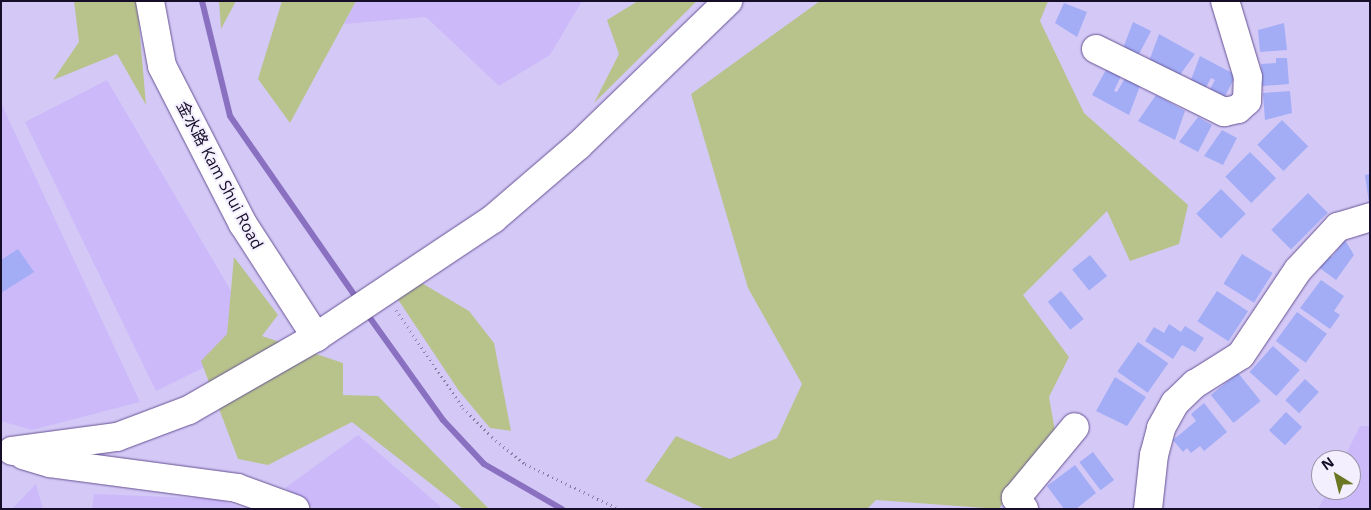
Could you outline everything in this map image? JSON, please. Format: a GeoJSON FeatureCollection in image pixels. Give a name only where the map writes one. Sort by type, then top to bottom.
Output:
{"type":"FeatureCollection","features":[{"type":"Feature","properties":{"kind":"street","name":"金水路 Kam Shui Road"},"geometry":{"type":"LineString","coordinates":[[150,1],[166,75],[243,224],[316,337]]}},
{"type":"Feature","properties":{"kind":"street"},"geometry":{"type":"LineString","coordinates":[[7,450],[117,437],[189,410],[316,337],[493,219],[578,146],[728,1]]}},
{"type":"Feature","properties":{"kind":"street"},"geometry":{"type":"LineString","coordinates":[[1096,49],[1224,112],[1238,109],[1247,101],[1248,77],[1225,1]]}},
{"type":"Feature","properties":{"kind":"street"},"geometry":{"type":"LineString","coordinates":[[1148,509],[1154,455],[1161,428],[1175,403],[1195,384],[1241,355],[1298,270],[1338,227],[1370,217]]}},
{"type":"Feature","properties":{"kind":"street"},"geometry":{"type":"LineString","coordinates":[[1024,509],[1016,498],[1075,427]]}},
{"type":"Feature","properties":{"kind":"street"},"geometry":{"type":"LineString","coordinates":[[7,450],[50,464],[237,488],[295,509]]}},
{"type":"Feature","properties":{"kind":"path"},"geometry":{"type":"LineString","coordinates":[[392,288],[463,408],[492,438],[524,464],[619,509]]}},
{"type":"Feature","properties":{"kind":"shaded area"},"geometry":{"type":"Polygon","coordinates":[[[356,1],[582,1],[550,55],[499,86],[426,17],[344,24],[356,1]]]}},
{"type":"Feature","properties":{"kind":"shaded area"},"geometry":{"type":"Polygon","coordinates":[[[107,80],[260,340],[156,391],[25,122],[107,80]]]}},
{"type":"Feature","properties":{"kind":"shaded area"},"geometry":{"type":"Polygon","coordinates":[[[1,103],[140,402],[32,430],[1,421],[1,103]]]}},
{"type":"Feature","properties":{"kind":"shaded area"},"geometry":{"type":"Polygon","coordinates":[[[1360,426],[1370,426],[1370,509],[1318,509],[1323,500],[1361,500],[1361,450],[1348,450],[1360,426]]]}},
{"type":"Feature","properties":{"kind":"shaded area"},"geometry":{"type":"Polygon","coordinates":[[[358,435],[440,506],[441,509],[315,509],[285,488],[358,435]]]}},
{"type":"Feature","properties":{"kind":"shaded area"},"geometry":{"type":"Polygon","coordinates":[[[36,484],[43,509],[12,509],[36,484]]]}},
{"type":"Feature","properties":{"kind":"shaded area"},"geometry":{"type":"Polygon","coordinates":[[[94,494],[217,499],[245,509],[92,509],[94,494]]]}},
{"type":"Feature","properties":{"kind":"green space"},"geometry":{"type":"Polygon","coordinates":[[[74,1],[137,1],[146,105],[117,54],[53,80],[79,42],[74,1]]]}},
{"type":"Feature","properties":{"kind":"green space"},"geometry":{"type":"Polygon","coordinates":[[[219,1],[236,1],[221,29],[219,1]]]}},
{"type":"Feature","properties":{"kind":"green space"},"geometry":{"type":"Polygon","coordinates":[[[282,1],[356,1],[290,123],[258,79],[282,1]]]}},
{"type":"Feature","properties":{"kind":"green space"},"geometry":{"type":"Polygon","coordinates":[[[638,1],[697,1],[594,103],[619,54],[607,20],[638,1]]]}},
{"type":"Feature","properties":{"kind":"green space"},"geometry":{"type":"Polygon","coordinates":[[[820,1],[1048,1],[1040,21],[1084,113],[1188,205],[1179,244],[1130,261],[1107,211],[1023,295],[1069,357],[1049,397],[1055,431],[999,509],[876,500],[867,509],[705,509],[645,481],[676,436],[730,459],[777,438],[802,384],[748,288],[691,94],[820,1]]]}},
{"type":"Feature","properties":{"kind":"green space"},"geometry":{"type":"Polygon","coordinates":[[[234,257],[278,315],[262,336],[343,363],[343,395],[378,396],[489,509],[463,509],[352,422],[268,465],[238,459],[201,361],[227,334],[234,257]]]}},
{"type":"Feature","properties":{"kind":"green space"},"geometry":{"type":"Polygon","coordinates":[[[420,282],[469,311],[494,343],[511,431],[490,428],[459,391],[397,298],[420,282]]]}},
{"type":"Feature","properties":{"kind":"building"},"geometry":{"type":"Polygon","coordinates":[[[1064,3],[1087,12],[1077,37],[1055,23],[1064,3]]]}},
{"type":"Feature","properties":{"kind":"building"},"geometry":{"type":"Polygon","coordinates":[[[1133,22],[1151,31],[1137,58],[1122,51],[1133,22]]]}},
{"type":"Feature","properties":{"kind":"building"},"geometry":{"type":"Polygon","coordinates":[[[1284,23],[1287,50],[1260,52],[1258,30],[1284,23]]]}},
{"type":"Feature","properties":{"kind":"building"},"geometry":{"type":"Polygon","coordinates":[[[1159,34],[1195,54],[1177,79],[1148,64],[1159,34]]]}},
{"type":"Feature","properties":{"kind":"building"},"geometry":{"type":"Polygon","coordinates":[[[1200,56],[1236,75],[1222,102],[1207,95],[1215,80],[1211,78],[1203,93],[1189,85],[1200,56]]]}},
{"type":"Feature","properties":{"kind":"building"},"geometry":{"type":"Polygon","coordinates":[[[1276,58],[1287,58],[1289,84],[1262,86],[1261,64],[1276,63],[1276,58]]]}},
{"type":"Feature","properties":{"kind":"building"},"geometry":{"type":"Polygon","coordinates":[[[1107,68],[1121,76],[1114,91],[1117,92],[1125,78],[1140,86],[1129,115],[1092,95],[1107,68]]]}},
{"type":"Feature","properties":{"kind":"building"},"geometry":{"type":"Polygon","coordinates":[[[1290,91],[1292,113],[1265,120],[1263,93],[1290,91]]]}},
{"type":"Feature","properties":{"kind":"building"},"geometry":{"type":"Polygon","coordinates":[[[1156,95],[1185,111],[1175,140],[1138,121],[1156,95]]]}},
{"type":"Feature","properties":{"kind":"building"},"geometry":{"type":"Polygon","coordinates":[[[1198,117],[1212,125],[1198,152],[1179,142],[1198,117]]]}},
{"type":"Feature","properties":{"kind":"building"},"geometry":{"type":"Polygon","coordinates":[[[1282,120],[1308,146],[1283,171],[1257,145],[1282,120]]]}},
{"type":"Feature","properties":{"kind":"building"},"geometry":{"type":"Polygon","coordinates":[[[1222,130],[1237,138],[1223,165],[1204,156],[1222,130]]]}},
{"type":"Feature","properties":{"kind":"building"},"geometry":{"type":"Polygon","coordinates":[[[1250,152],[1276,178],[1251,203],[1225,177],[1250,152]]]}},
{"type":"Feature","properties":{"kind":"building"},"geometry":{"type":"Polygon","coordinates":[[[1370,174],[1370,203],[1369,203],[1365,175],[1370,174]]]}},
{"type":"Feature","properties":{"kind":"building"},"geometry":{"type":"Polygon","coordinates":[[[1221,189],[1246,214],[1221,238],[1196,214],[1221,189]]]}},
{"type":"Feature","properties":{"kind":"building"},"geometry":{"type":"Polygon","coordinates":[[[1308,193],[1328,213],[1291,250],[1271,230],[1308,193]]]}},
{"type":"Feature","properties":{"kind":"building"},"geometry":{"type":"Polygon","coordinates":[[[1345,240],[1354,255],[1336,280],[1317,266],[1326,254],[1332,257],[1345,240]]]}},
{"type":"Feature","properties":{"kind":"building"},"geometry":{"type":"Polygon","coordinates":[[[18,249],[34,272],[1,293],[1,260],[18,249]]]}},
{"type":"Feature","properties":{"kind":"building"},"geometry":{"type":"Polygon","coordinates":[[[1242,254],[1273,273],[1254,303],[1223,284],[1242,254]]]}},
{"type":"Feature","properties":{"kind":"building"},"geometry":{"type":"Polygon","coordinates":[[[1090,255],[1107,276],[1089,290],[1072,269],[1090,255]]]}},
{"type":"Feature","properties":{"kind":"building"},"geometry":{"type":"Polygon","coordinates":[[[1321,280],[1344,296],[1334,311],[1340,315],[1330,329],[1300,308],[1321,280]]]}},
{"type":"Feature","properties":{"kind":"building"},"geometry":{"type":"Polygon","coordinates":[[[1061,291],[1084,319],[1070,330],[1048,302],[1061,291]]]}},
{"type":"Feature","properties":{"kind":"building"},"geometry":{"type":"Polygon","coordinates":[[[1217,291],[1248,311],[1228,341],[1197,321],[1217,291]]]}},
{"type":"Feature","properties":{"kind":"building"},"geometry":{"type":"Polygon","coordinates":[[[1297,312],[1327,334],[1306,363],[1276,341],[1297,312]]]}},
{"type":"Feature","properties":{"kind":"building"},"geometry":{"type":"Polygon","coordinates":[[[1169,324],[1181,332],[1185,326],[1204,338],[1195,352],[1182,345],[1173,359],[1145,341],[1154,327],[1164,333],[1169,324]]]}},
{"type":"Feature","properties":{"kind":"building"},"geometry":{"type":"Polygon","coordinates":[[[1138,342],[1168,363],[1148,393],[1117,371],[1138,342]]]}},
{"type":"Feature","properties":{"kind":"building"},"geometry":{"type":"Polygon","coordinates":[[[1273,346],[1300,370],[1276,396],[1250,372],[1273,346]]]}},
{"type":"Feature","properties":{"kind":"building"},"geometry":{"type":"Polygon","coordinates":[[[1238,373],[1261,401],[1233,423],[1211,395],[1238,373]]]}},
{"type":"Feature","properties":{"kind":"building"},"geometry":{"type":"Polygon","coordinates":[[[1115,377],[1146,397],[1127,426],[1096,411],[1115,377]]]}},
{"type":"Feature","properties":{"kind":"building"},"geometry":{"type":"Polygon","coordinates":[[[1305,379],[1319,392],[1299,413],[1285,400],[1305,379]]]}},
{"type":"Feature","properties":{"kind":"building"},"geometry":{"type":"Polygon","coordinates":[[[1204,403],[1227,432],[1204,451],[1200,446],[1191,453],[1187,448],[1183,452],[1173,440],[1196,421],[1191,414],[1204,403]]]}},
{"type":"Feature","properties":{"kind":"building"},"geometry":{"type":"Polygon","coordinates":[[[1286,412],[1302,427],[1285,445],[1269,430],[1286,412]]]}},
{"type":"Feature","properties":{"kind":"building"},"geometry":{"type":"Polygon","coordinates":[[[1093,452],[1114,480],[1100,490],[1079,462],[1093,452]]]}},
{"type":"Feature","properties":{"kind":"building"},"geometry":{"type":"Polygon","coordinates":[[[1075,465],[1096,493],[1076,509],[1064,509],[1047,486],[1075,465]]]}},
{"type":"Feature","properties":{"kind":"waterway"},"geometry":{"type":"LineString","coordinates":[[202,1],[230,116],[358,300]]}},
{"type":"Feature","properties":{"kind":"waterway"},"geometry":{"type":"LineString","coordinates":[[365,311],[443,420],[484,464],[562,509]]}}]}
